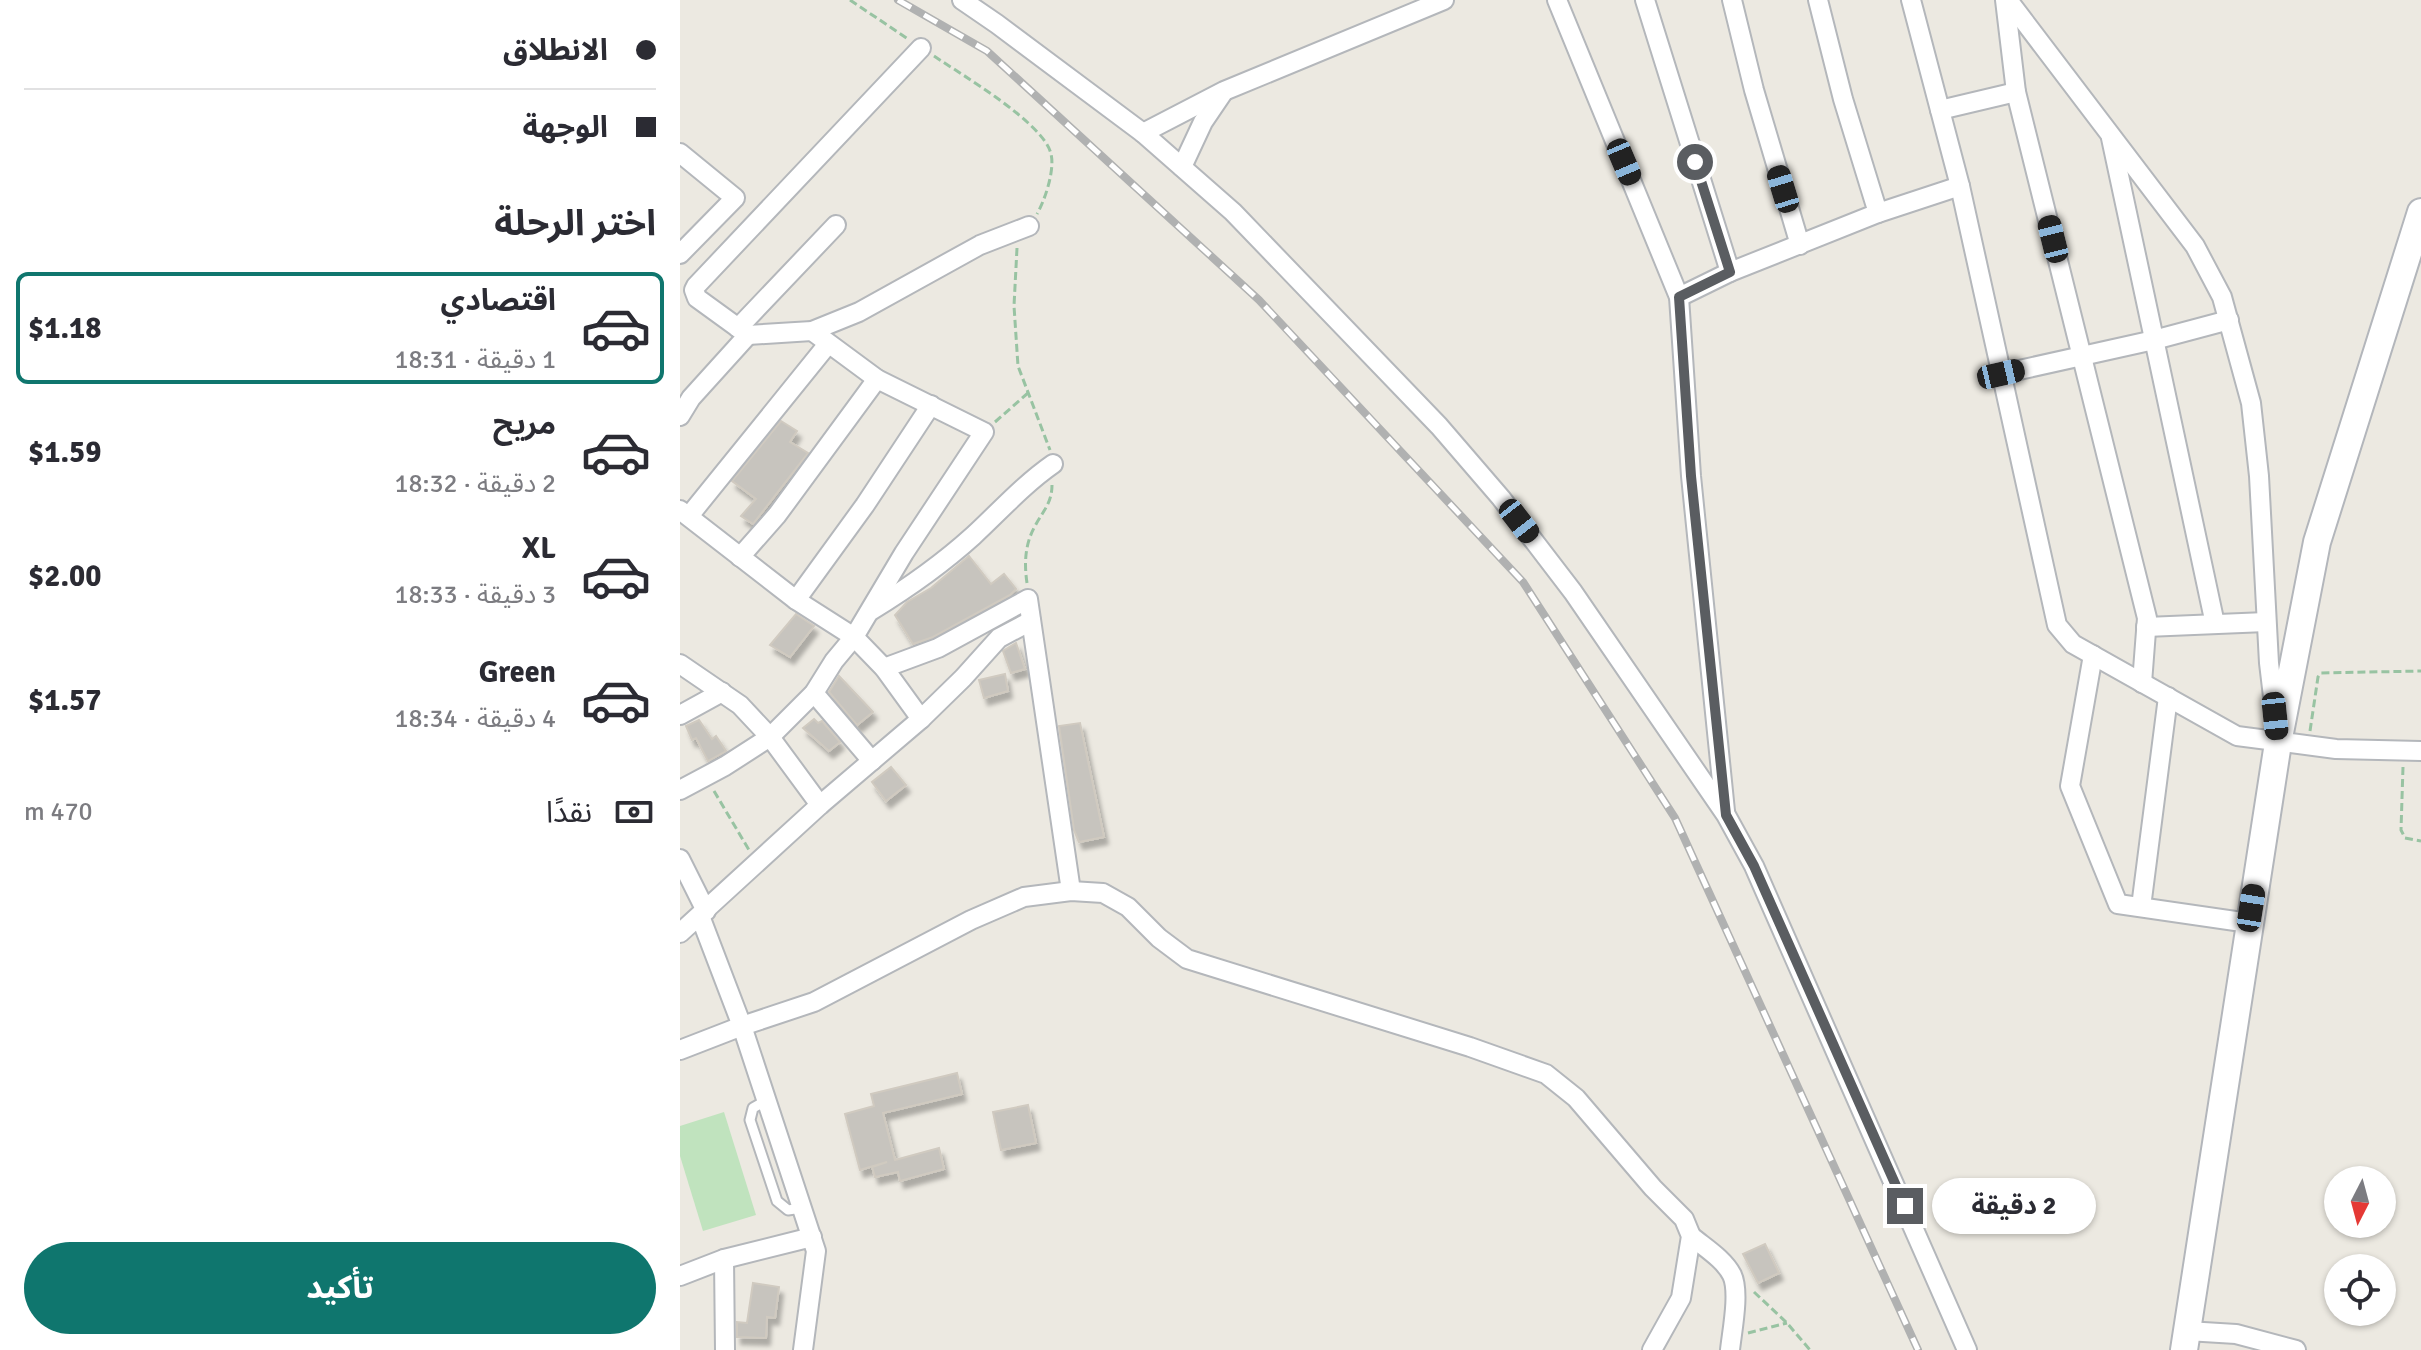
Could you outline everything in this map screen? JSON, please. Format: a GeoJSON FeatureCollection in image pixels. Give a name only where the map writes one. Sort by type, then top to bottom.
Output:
{"type":"FeatureCollection","features":[{"type":"Feature","properties":{"kind":"street"},"geometry":{"type":"LineString","coordinates":[[962,0],[1143,133],[1233,212],[1439,426],[1501,498],[1573,592],[1726,815],[1754,866],[1967,1350]]}},
{"type":"Feature","properties":{"kind":"street"},"geometry":{"type":"LineString","coordinates":[[1143,133],[1224,91],[1444,0]]}},
{"type":"Feature","properties":{"kind":"street"},"geometry":{"type":"LineString","coordinates":[[1557,0],[1679,297],[1691,476],[1726,815]]}},
{"type":"Feature","properties":{"kind":"street"},"geometry":{"type":"LineString","coordinates":[[1645,0],[1730,272]]}},
{"type":"Feature","properties":{"kind":"street"},"geometry":{"type":"LineString","coordinates":[[1732,0],[1754,90],[1800,245]]}},
{"type":"Feature","properties":{"kind":"street"},"geometry":{"type":"LineString","coordinates":[[1818,0],[1843,99],[1878,213]]}},
{"type":"Feature","properties":{"kind":"street"},"geometry":{"type":"LineString","coordinates":[[1911,0],[1960,186],[2057,625],[2073,644],[2237,736],[2308,746],[2412,751]]}},
{"type":"Feature","properties":{"kind":"street"},"geometry":{"type":"LineString","coordinates":[[2006,0],[2016,92],[2147,618],[2142,683]]}},
{"type":"Feature","properties":{"kind":"street"},"geometry":{"type":"LineString","coordinates":[[2006,0],[2109,130],[2195,246],[2222,297],[2251,403],[2278,743]]}},
{"type":"Feature","properties":{"kind":"street"},"geometry":{"type":"LineString","coordinates":[[921,48],[684,291],[743,332],[812,331],[859,312],[980,245],[1029,226]]}},
{"type":"Feature","properties":{"kind":"street"},"geometry":{"type":"LineString","coordinates":[[1182,167],[1203,122],[1224,91]]}},
{"type":"Feature","properties":{"kind":"street"},"geometry":{"type":"LineString","coordinates":[[1940,110],[2016,92]]}},
{"type":"Feature","properties":{"kind":"street"},"geometry":{"type":"LineString","coordinates":[[2109,130],[2215,624]]}},
{"type":"Feature","properties":{"kind":"street"},"geometry":{"type":"LineString","coordinates":[[680,254],[735,198],[733,193],[682,160]]}},
{"type":"Feature","properties":{"kind":"street"},"geometry":{"type":"LineString","coordinates":[[1679,297],[1730,272],[1878,213],[1960,186]]}},
{"type":"Feature","properties":{"kind":"street"},"geometry":{"type":"LineString","coordinates":[[2296,1350],[2274,1347],[2236,1334],[2186,1340],[2278,743],[2321,527],[2421,212]]}},
{"type":"Feature","properties":{"kind":"street"},"geometry":{"type":"LineString","coordinates":[[680,416],[685,394],[836,225]]}},
{"type":"Feature","properties":{"kind":"street"},"geometry":{"type":"LineString","coordinates":[[2001,374],[2229,320]]}},
{"type":"Feature","properties":{"kind":"street"},"geometry":{"type":"LineString","coordinates":[[680,790],[770,737],[814,693],[854,637],[984,432],[877,379],[812,331]]}},
{"type":"Feature","properties":{"kind":"street"},"geometry":{"type":"LineString","coordinates":[[828,344],[684,513],[796,600],[854,637],[884,668],[921,719]]}},
{"type":"Feature","properties":{"kind":"street"},"geometry":{"type":"LineString","coordinates":[[740,557],[777,515],[877,379]]}},
{"type":"Feature","properties":{"kind":"street"},"geometry":{"type":"LineString","coordinates":[[796,600],[865,505],[931,405]]}},
{"type":"Feature","properties":{"kind":"street"},"geometry":{"type":"LineString","coordinates":[[869,613],[916,583],[954,553],[1028,482],[1053,464]]}},
{"type":"Feature","properties":{"kind":"street"},"geometry":{"type":"LineString","coordinates":[[884,668],[938,648],[1028,599],[1071,891]]}},
{"type":"Feature","properties":{"kind":"street"},"geometry":{"type":"LineString","coordinates":[[680,933],[820,805],[921,719],[999,638],[1031,621]]}},
{"type":"Feature","properties":{"kind":"street"},"geometry":{"type":"LineString","coordinates":[[2146,627],[2266,622]]}},
{"type":"Feature","properties":{"kind":"street"},"geometry":{"type":"LineString","coordinates":[[2093,655],[2070,786],[2118,904],[2249,923]]}},
{"type":"Feature","properties":{"kind":"street"},"geometry":{"type":"LineString","coordinates":[[680,664],[740,705],[770,737],[820,805]]}},
{"type":"Feature","properties":{"kind":"street"},"geometry":{"type":"LineString","coordinates":[[680,715],[722,692]]}},
{"type":"Feature","properties":{"kind":"street"},"geometry":{"type":"LineString","coordinates":[[814,693],[872,761]]}},
{"type":"Feature","properties":{"kind":"street"},"geometry":{"type":"LineString","coordinates":[[2141,907],[2168,697]]}},
{"type":"Feature","properties":{"kind":"street"},"geometry":{"type":"LineString","coordinates":[[680,859],[703,914],[742,1026],[816,1251],[803,1350]]}},
{"type":"Feature","properties":{"kind":"street"},"geometry":{"type":"LineString","coordinates":[[682,1044],[814,1002],[971,920],[1024,897],[1071,891],[1103,893],[1128,907],[1159,938],[1187,959],[1470,1047],[1546,1074],[1576,1098],[1653,1188],[1684,1219],[1691,1236],[1732,1275],[1735,1294],[1730,1346]]}},
{"type":"Feature","properties":{"kind":"street"},"geometry":{"type":"LineString","coordinates":[[1652,1350],[1681,1298],[1691,1236]]}},
{"type":"Feature","properties":{"kind":"street"},"geometry":{"type":"LineString","coordinates":[[680,1276],[724,1259],[812,1237]]}},
{"type":"Feature","properties":{"kind":"street"},"geometry":{"type":"LineString","coordinates":[[724,1259],[725,1350]]}},
{"type":"Feature","properties":{"kind":"path"},"geometry":{"type":"LineString","coordinates":[[850,0],[1023,118],[1040,135],[1051,154],[1050,173],[1040,209],[1017,249],[1014,306],[1018,366],[1053,464],[1052,497],[1033,528],[1027,545],[1028,599]]}},
{"type":"Feature","properties":{"kind":"path"},"geometry":{"type":"LineString","coordinates":[[984,432],[1028,393]]}},
{"type":"Feature","properties":{"kind":"path"},"geometry":{"type":"LineString","coordinates":[[2308,746],[2321,673],[2421,671]]}},
{"type":"Feature","properties":{"kind":"path"},"geometry":{"type":"LineString","coordinates":[[2412,751],[2401,830],[2405,838],[2421,841]]}},
{"type":"Feature","properties":{"kind":"path"},"geometry":{"type":"LineString","coordinates":[[706,777],[757,863]]}},
{"type":"Feature","properties":{"kind":"path"},"geometry":{"type":"LineString","coordinates":[[1732,1275],[1787,1323],[1810,1350]]}},
{"type":"Feature","properties":{"kind":"path"},"geometry":{"type":"LineString","coordinates":[[1730,1346],[1761,1328],[1787,1323]]}},
{"type":"Feature","properties":{"kind":"green space"},"geometry":{"type":"Polygon","coordinates":[[[724,1112],[756,1215],[703,1231],[680,1156],[680,1126],[724,1112]]]}},
{"type":"Feature","properties":{"kind":"building"},"geometry":{"type":"Polygon","coordinates":[[[781,421],[797,431],[790,442],[808,453],[753,524],[741,516],[756,499],[732,481],[781,421]]]}},
{"type":"Feature","properties":{"kind":"building"},"geometry":{"type":"Polygon","coordinates":[[[969,556],[991,584],[1004,574],[1016,589],[933,637],[913,644],[895,615],[907,602],[931,588],[969,556]]]}},
{"type":"Feature","properties":{"kind":"building"},"geometry":{"type":"Polygon","coordinates":[[[796,614],[814,626],[790,657],[770,645],[796,614]]]}},
{"type":"Feature","properties":{"kind":"building"},"geometry":{"type":"Polygon","coordinates":[[[1016,643],[1025,669],[1011,673],[1003,651],[1016,643]]]}},
{"type":"Feature","properties":{"kind":"building"},"geometry":{"type":"Polygon","coordinates":[[[1005,674],[1008,691],[984,698],[979,680],[1005,674]]]}},
{"type":"Feature","properties":{"kind":"building"},"geometry":{"type":"Polygon","coordinates":[[[839,676],[873,712],[857,725],[829,692],[839,676]]]}},
{"type":"Feature","properties":{"kind":"building"},"geometry":{"type":"Polygon","coordinates":[[[814,719],[818,723],[822,721],[840,742],[829,751],[803,728],[814,719]]]}},
{"type":"Feature","properties":{"kind":"building"},"geometry":{"type":"Polygon","coordinates":[[[699,720],[712,739],[716,736],[726,751],[708,761],[686,726],[699,720]]]}},
{"type":"Feature","properties":{"kind":"building"},"geometry":{"type":"Polygon","coordinates":[[[1080,723],[1104,837],[1079,842],[1074,830],[1059,726],[1080,723]]]}},
{"type":"Feature","properties":{"kind":"building"},"geometry":{"type":"Polygon","coordinates":[[[891,767],[906,785],[886,801],[872,782],[891,767]]]}},
{"type":"Feature","properties":{"kind":"building"},"geometry":{"type":"Polygon","coordinates":[[[957,1073],[962,1094],[883,1113],[895,1160],[939,1148],[944,1169],[900,1181],[898,1172],[875,1177],[872,1167],[887,1162],[860,1170],[845,1114],[874,1106],[871,1094],[957,1073]]]}},
{"type":"Feature","properties":{"kind":"building"},"geometry":{"type":"Polygon","coordinates":[[[1028,1105],[1036,1143],[1001,1150],[993,1112],[1028,1105]]]}},
{"type":"Feature","properties":{"kind":"building"},"geometry":{"type":"Polygon","coordinates":[[[1765,1244],[1779,1273],[1758,1283],[1743,1254],[1765,1244]]]}},
{"type":"Feature","properties":{"kind":"building"},"geometry":{"type":"Polygon","coordinates":[[[753,1283],[779,1287],[775,1318],[767,1317],[766,1338],[737,1337],[737,1322],[747,1323],[753,1283]]]}},
{"type":"Feature","properties":{"kind":"railway"},"geometry":{"type":"LineString","coordinates":[[898,0],[987,51],[1259,300],[1523,582],[1675,818],[1918,1350]]}},
{"type":"Feature","properties":{"kind":"route"},"geometry":{"type":"LineString","coordinates":[[1695,162],[1730,272],[1679,297],[1691,476],[1726,815],[1754,866],[1905,1206]]}}]}
